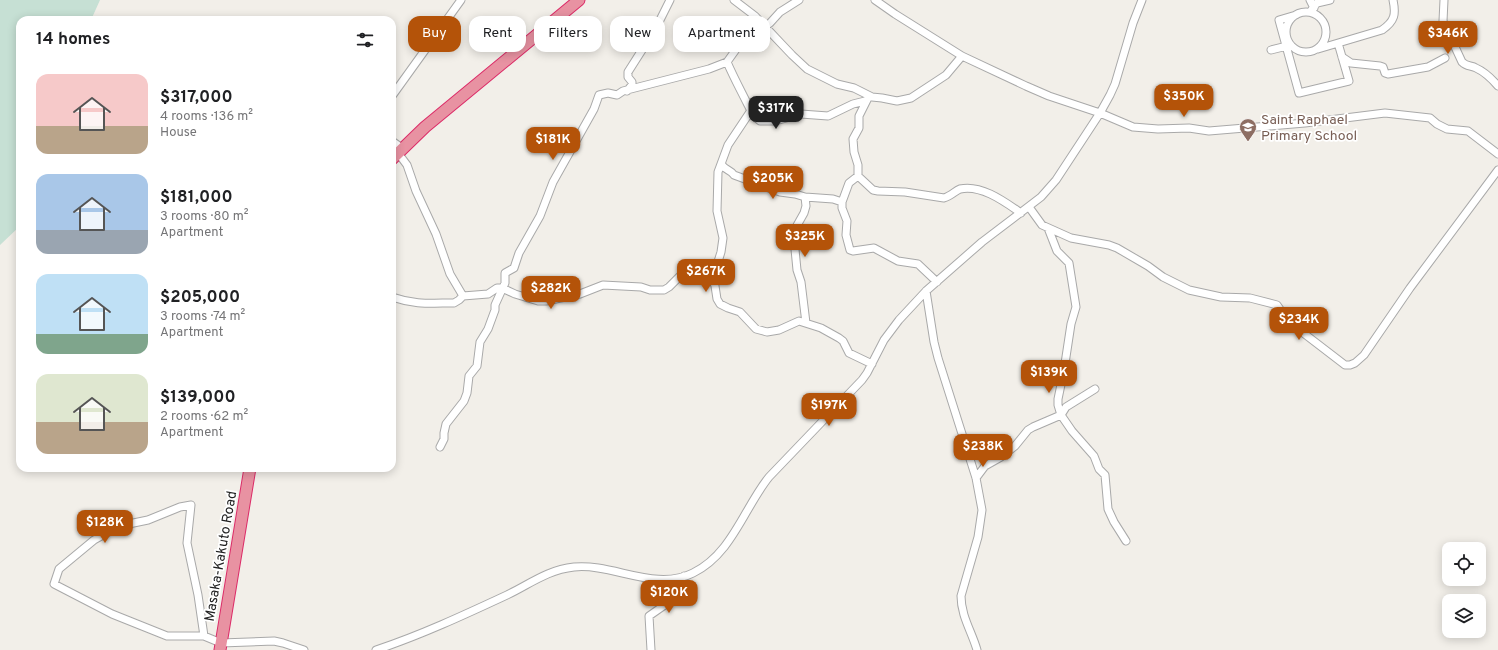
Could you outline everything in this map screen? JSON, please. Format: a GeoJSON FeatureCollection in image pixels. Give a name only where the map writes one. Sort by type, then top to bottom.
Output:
{"type":"FeatureCollection","features":[{"type":"Feature","properties":{"kind":"highway"},"geometry":{"type":"LineString","coordinates":[[397,153],[425,127],[579,0]]}},
{"type":"Feature","properties":{"kind":"highway","name":"Masaka-Kakuto Road"},"geometry":{"type":"LineString","coordinates":[[220,647],[249,472]]}},
{"type":"Feature","properties":{"kind":"street"},"geometry":{"type":"LineString","coordinates":[[396,90],[461,0]]}},
{"type":"Feature","properties":{"kind":"street"},"geometry":{"type":"LineString","coordinates":[[627,91],[632,85],[632,82],[628,77],[628,72],[656,28],[670,0]]}},
{"type":"Feature","properties":{"kind":"street"},"geometry":{"type":"LineString","coordinates":[[734,0],[755,16]]}},
{"type":"Feature","properties":{"kind":"street"},"geometry":{"type":"LineString","coordinates":[[770,22],[780,12],[799,0]]}},
{"type":"Feature","properties":{"kind":"street"},"geometry":{"type":"LineString","coordinates":[[875,0],[962,56],[1049,96],[1100,113],[1133,127],[1158,129],[1184,127],[1209,131],[1394,113],[1430,118],[1437,124],[1447,128],[1468,131],[1498,154]]}},
{"type":"Feature","properties":{"kind":"street"},"geometry":{"type":"LineString","coordinates":[[376,650],[448,622],[509,594],[541,576],[564,568],[586,566],[662,579],[684,576],[702,568],[722,549],[732,536],[761,486],[867,373],[879,348],[891,329],[926,291],[982,242],[1041,197],[1056,180],[1100,113],[1115,84],[1133,23],[1142,0]]}},
{"type":"Feature","properties":{"kind":"street"},"geometry":{"type":"LineString","coordinates":[[1310,0],[1312,10],[1321,18],[1326,28],[1323,43],[1314,50]]}},
{"type":"Feature","properties":{"kind":"street"},"geometry":{"type":"LineString","coordinates":[[1330,0],[1318,3],[1312,10],[1301,12],[1279,20],[1289,46],[1299,93],[1349,81],[1338,43]]}},
{"type":"Feature","properties":{"kind":"street"},"geometry":{"type":"LineString","coordinates":[[1272,50],[1289,46],[1304,51],[1314,50],[1374,33],[1388,26],[1392,21],[1395,10],[1393,0]]}},
{"type":"Feature","properties":{"kind":"street"},"geometry":{"type":"LineString","coordinates":[[1444,0],[1443,21],[1462,62],[1466,66],[1474,66],[1491,78],[1498,86]]}},
{"type":"Feature","properties":{"kind":"street"},"geometry":{"type":"LineString","coordinates":[[770,32],[807,70],[837,84],[854,88],[867,98]]}},
{"type":"Feature","properties":{"kind":"street"},"geometry":{"type":"LineString","coordinates":[[440,447],[444,438],[446,424],[464,401],[467,393],[469,376],[477,366],[480,342],[488,328],[495,310],[495,305],[505,283],[505,272],[514,268],[518,253],[540,216],[553,182],[594,109],[599,95],[608,93],[617,95],[627,91],[709,70],[727,62],[734,52]]}},
{"type":"Feature","properties":{"kind":"street"},"geometry":{"type":"LineString","coordinates":[[727,62],[750,112],[760,121],[775,121],[801,114],[828,116],[867,98],[882,98],[893,101],[906,100],[946,75],[962,56]]}},
{"type":"Feature","properties":{"kind":"street"},"geometry":{"type":"LineString","coordinates":[[1342,57],[1351,63],[1383,67],[1385,73],[1388,74],[1428,67],[1446,58]]}},
{"type":"Feature","properties":{"kind":"street"},"geometry":{"type":"LineString","coordinates":[[867,98],[860,116],[859,128],[853,139],[854,152],[858,164],[858,176],[873,190],[905,192],[936,198],[950,197],[958,190],[962,189],[978,190],[999,198],[1021,213]]}},
{"type":"Feature","properties":{"kind":"street"},"geometry":{"type":"LineString","coordinates":[[750,112],[728,145],[722,165],[718,172],[717,211],[723,238],[716,268],[711,272],[717,299],[720,304],[730,310],[740,312],[756,329],[761,332],[779,330],[799,321],[806,323],[820,328],[839,338],[843,341],[851,354],[872,364]]}},
{"type":"Feature","properties":{"kind":"street"},"geometry":{"type":"LineString","coordinates":[[397,153],[407,165],[416,191],[436,234],[450,274],[462,296]]}},
{"type":"Feature","properties":{"kind":"street"},"geometry":{"type":"LineString","coordinates":[[722,165],[734,175],[770,190],[805,197],[833,199],[842,202]]}},
{"type":"Feature","properties":{"kind":"street"},"geometry":{"type":"LineString","coordinates":[[1029,207],[1042,225],[1071,238],[1109,245],[1117,248],[1163,277],[1189,290],[1221,297],[1250,298],[1277,305],[1292,324],[1345,365],[1350,365],[1360,360],[1370,347],[1410,288],[1498,170]]}},
{"type":"Feature","properties":{"kind":"street"},"geometry":{"type":"LineString","coordinates":[[858,176],[849,183],[842,202],[842,208],[847,222],[846,235],[851,251],[874,248],[898,261],[918,264],[937,282]]}},
{"type":"Feature","properties":{"kind":"street"},"geometry":{"type":"LineString","coordinates":[[805,197],[806,206],[804,214],[795,229],[794,239],[797,270],[801,282],[806,323]]}},
{"type":"Feature","properties":{"kind":"street"},"geometry":{"type":"LineString","coordinates":[[1048,228],[1057,251],[1069,263],[1076,307],[1071,324],[1058,398],[1061,415],[1072,431],[1094,456],[1105,476],[1108,509],[1126,541]]}},
{"type":"Feature","properties":{"kind":"street"},"geometry":{"type":"LineString","coordinates":[[396,298],[405,301],[431,304],[454,302],[459,300],[462,296],[488,294],[497,288],[502,288],[515,294],[538,301],[546,301],[580,294],[603,285],[664,290],[689,268],[694,268],[711,275]]}},
{"type":"Feature","properties":{"kind":"street"},"geometry":{"type":"LineString","coordinates":[[926,291],[938,358],[976,478],[982,510],[980,526],[961,596],[962,611],[977,650]]}},
{"type":"Feature","properties":{"kind":"street"},"geometry":{"type":"LineString","coordinates":[[976,478],[985,466],[1001,457],[1015,446],[1028,430],[1061,415],[1066,407],[1095,389]]}},
{"type":"Feature","properties":{"kind":"street"},"geometry":{"type":"LineString","coordinates":[[204,636],[198,595],[187,543],[191,505],[180,507],[148,520],[119,526],[94,540],[59,569],[54,584],[112,614],[167,636],[204,636],[220,647],[274,641],[304,650]]}},
{"type":"Feature","properties":{"kind":"street"},"geometry":{"type":"LineString","coordinates":[[651,650],[649,616],[669,602],[684,576]]}},
{"type":"Feature","properties":{"kind":"green space"},"geometry":{"type":"Polygon","coordinates":[[[0,0],[100,0],[93,16],[16,16],[16,230],[0,245],[0,0]]]}},
{"type":"Feature","properties":{"kind":"place","name":"Saint Raphael Primary School"},"geometry":{"type":"Point","coordinates":[1248,142]}}]}
